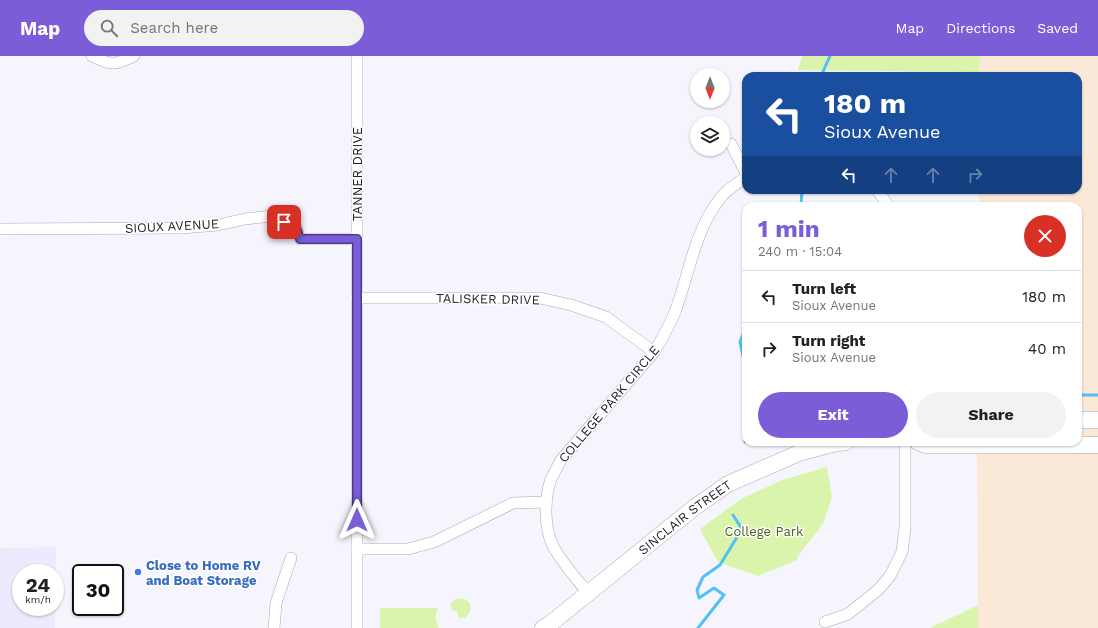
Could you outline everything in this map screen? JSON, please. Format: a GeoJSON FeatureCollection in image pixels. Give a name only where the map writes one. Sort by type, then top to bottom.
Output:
{"type":"FeatureCollection","features":[{"type":"Feature","properties":{"kind":"street"},"geometry":{"type":"LineString","coordinates":[[92,56],[104,62],[118,64],[134,56]]}},
{"type":"Feature","properties":{"kind":"street","name":"TANNER DRIVE"},"geometry":{"type":"LineString","coordinates":[[357,56],[357,628]]}},
{"type":"Feature","properties":{"kind":"street"},"geometry":{"type":"LineString","coordinates":[[731,144],[742,165]]}},
{"type":"Feature","properties":{"kind":"street","name":"COLLEGE PARK CIRCLE"},"geometry":{"type":"LineString","coordinates":[[588,593],[552,545],[547,527],[546,502],[551,480],[561,460],[654,352],[664,336],[675,312],[698,239],[707,216],[723,194],[742,180]]}},
{"type":"Feature","properties":{"kind":"street","name":"SIOUX AVENUE"},"geometry":{"type":"LineString","coordinates":[[0,229],[182,228],[218,226],[245,219],[272,216],[296,227],[300,239],[357,239]]}},
{"type":"Feature","properties":{"kind":"street","name":"TALISKER DRIVE"},"geometry":{"type":"LineString","coordinates":[[357,298],[540,298],[571,305],[606,318],[654,352]]}},
{"type":"Feature","properties":{"kind":"street"},"geometry":{"type":"LineString","coordinates":[[1082,420],[1098,420]]}},
{"type":"Feature","properties":{"kind":"street"},"geometry":{"type":"LineString","coordinates":[[1082,445],[1098,445]]}},
{"type":"Feature","properties":{"kind":"street","name":"SINCLAIR STREET"},"geometry":{"type":"LineString","coordinates":[[543,628],[550,624],[695,506],[728,484],[799,453],[825,446]]}},
{"type":"Feature","properties":{"kind":"street"},"geometry":{"type":"LineString","coordinates":[[825,622],[848,614],[878,590],[890,576],[902,552],[906,528],[905,446]]}},
{"type":"Feature","properties":{"kind":"street"},"geometry":{"type":"LineString","coordinates":[[357,549],[408,549],[434,542],[513,504],[546,502]]}},
{"type":"Feature","properties":{"kind":"street"},"geometry":{"type":"LineString","coordinates":[[274,628],[276,603],[291,558]]}},
{"type":"Feature","properties":{"kind":"shaded area"},"geometry":{"type":"Polygon","coordinates":[[[980,56],[1098,56],[1098,628],[978,628],[977,446],[1082,446],[1082,202],[979,202],[979,194],[1082,194],[1082,72],[979,72],[980,56]]]}},
{"type":"Feature","properties":{"kind":"shaded area"},"geometry":{"type":"Polygon","coordinates":[[[56,547],[56,564],[12,564],[12,616],[55,616],[55,628],[0,628],[0,548],[56,547]]]}},
{"type":"Feature","properties":{"kind":"green space"},"geometry":{"type":"Polygon","coordinates":[[[803,56],[980,56],[979,72],[797,70],[803,56]]]}},
{"type":"Feature","properties":{"kind":"green space","name":"College Park"},"geometry":{"type":"Polygon","coordinates":[[[827,467],[832,497],[823,524],[798,556],[797,560],[758,576],[718,562],[700,529],[741,499],[782,480],[827,467]]]}},
{"type":"Feature","properties":{"kind":"green space"},"geometry":{"type":"Polygon","coordinates":[[[456,599],[463,599],[470,603],[470,612],[465,618],[459,618],[457,611],[451,610],[451,603],[456,599]]]}},
{"type":"Feature","properties":{"kind":"green space"},"geometry":{"type":"Polygon","coordinates":[[[978,605],[978,628],[930,628],[978,605]]]}},
{"type":"Feature","properties":{"kind":"green space"},"geometry":{"type":"Polygon","coordinates":[[[380,608],[438,608],[435,618],[439,628],[380,628],[380,608]]]}},
{"type":"Feature","properties":{"kind":"waterway"},"geometry":{"type":"LineString","coordinates":[[823,72],[830,56]]}},
{"type":"Feature","properties":{"kind":"waterway"},"geometry":{"type":"LineString","coordinates":[[801,202],[802,194]]}},
{"type":"Feature","properties":{"kind":"waterway"},"geometry":{"type":"LineString","coordinates":[[742,337],[740,342],[742,351]]}},
{"type":"Feature","properties":{"kind":"waterway"},"geometry":{"type":"LineString","coordinates":[[1082,395],[1098,395]]}},
{"type":"Feature","properties":{"kind":"waterway"},"geometry":{"type":"LineString","coordinates":[[698,628],[724,595],[714,588],[699,598],[697,590],[703,577],[720,565],[742,529],[733,515]]}},
{"type":"Feature","properties":{"kind":"place","name":"Close to Home RV and Boat Storage"},"geometry":{"type":"Point","coordinates":[138,572]}},
{"type":"Feature","properties":{"kind":"route"},"geometry":{"type":"LineString","coordinates":[[284,222],[296,227],[300,239],[357,239],[357,520]]}}]}
